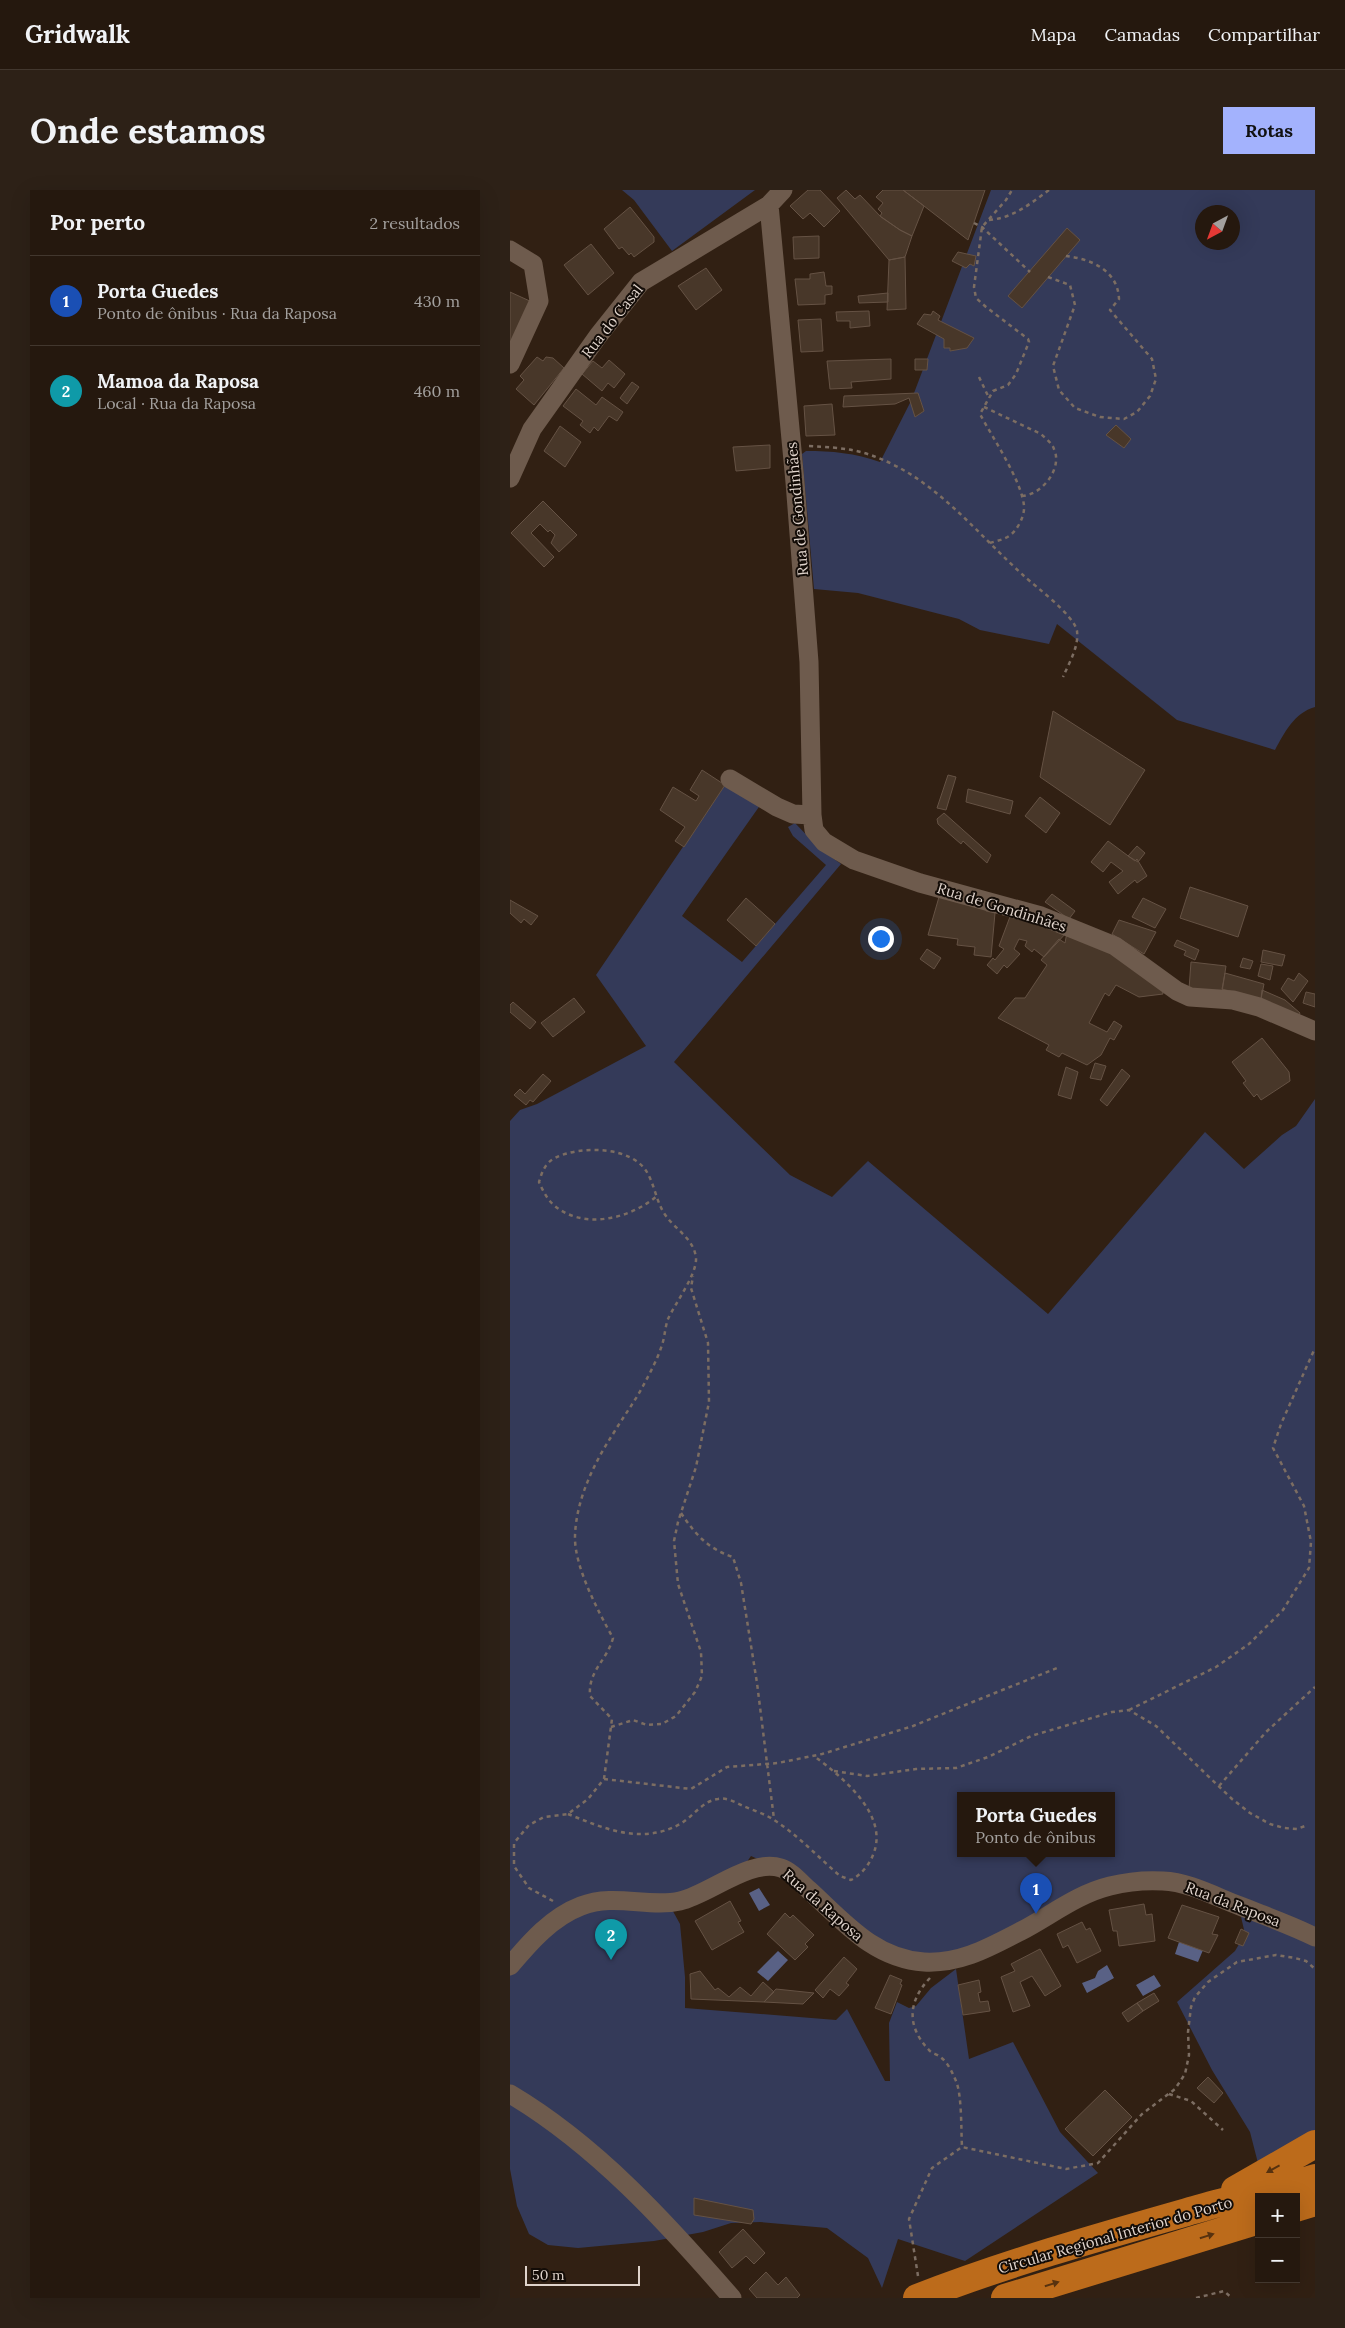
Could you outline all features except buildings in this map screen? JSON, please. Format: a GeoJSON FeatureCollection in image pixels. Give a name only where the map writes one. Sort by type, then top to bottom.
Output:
{"type":"FeatureCollection","features":[{"type":"Feature","properties":{"kind":"highway"},"geometry":{"type":"LineString","coordinates":[[1203,2208],[1315,2144]]}},
{"type":"Feature","properties":{"kind":"highway","name":"Circular Regional Interior do Porto"},"geometry":{"type":"LineString","coordinates":[[918,2288],[959,2282],[1203,2208],[1281,2189],[1315,2178]]}},
{"type":"Feature","properties":{"kind":"highway"},"geometry":{"type":"LineString","coordinates":[[1300,2207],[1315,2202]]}},
{"type":"Feature","properties":{"kind":"highway","name":"Circular Regional Interior do Porto"},"geometry":{"type":"LineString","coordinates":[[1005,2298],[1255,2221]]}},
{"type":"Feature","properties":{"kind":"street","name":"Rua do Casal"},"geometry":{"type":"LineString","coordinates":[[510,478],[532,429],[598,336],[640,282],[769,204],[783,190]]}},
{"type":"Feature","properties":{"kind":"street","name":"Rua de Gondinhães"},"geometry":{"type":"LineString","coordinates":[[769,204],[792,448],[809,662],[812,815],[814,830],[824,842],[854,860],[920,883],[1041,916],[1115,946],[1177,992],[1190,997],[1233,1000],[1259,1007],[1315,1031]]}},
{"type":"Feature","properties":{"kind":"street"},"geometry":{"type":"LineString","coordinates":[[510,250],[533,264],[539,301],[510,364]]}},
{"type":"Feature","properties":{"kind":"street"},"geometry":{"type":"LineString","coordinates":[[730,779],[793,814],[812,815]]}},
{"type":"Feature","properties":{"kind":"street","name":"Rua da Raposa"},"geometry":{"type":"LineString","coordinates":[[510,1966],[534,1939],[561,1916],[573,1910],[601,1901],[680,1901],[746,1872],[768,1866],[782,1868],[794,1876],[845,1925],[874,1948],[902,1959],[925,1962],[970,1957],[1082,1896],[1109,1886],[1137,1882],[1165,1881],[1192,1887],[1315,1937]]}},
{"type":"Feature","properties":{"kind":"street"},"geometry":{"type":"LineString","coordinates":[[510,2094],[531,2106],[611,2170],[672,2230],[732,2298]]}},
{"type":"Feature","properties":{"kind":"path"},"geometry":{"type":"LineString","coordinates":[[990,543],[1009,536],[1014,532],[1024,512],[1022,496],[980,414],[993,391],[1008,385],[1016,374],[1029,342],[1028,339],[996,316],[976,298],[974,286],[982,227],[1006,200],[1012,190]]}},
{"type":"Feature","properties":{"kind":"path"},"geometry":{"type":"LineString","coordinates":[[988,220],[1016,213],[1049,190]]}},
{"type":"Feature","properties":{"kind":"path"},"geometry":{"type":"LineString","coordinates":[[974,223],[982,227],[1030,272]]}},
{"type":"Feature","properties":{"kind":"path"},"geometry":{"type":"LineString","coordinates":[[1048,278],[1070,285],[1075,305],[1053,366],[1059,390],[1075,408],[1100,417],[1124,419],[1137,412],[1150,396],[1156,379],[1152,359],[1110,310],[1119,299],[1118,287],[1111,274],[1078,258],[1066,256]]}},
{"type":"Feature","properties":{"kind":"path"},"geometry":{"type":"LineString","coordinates":[[979,377],[989,398]]}},
{"type":"Feature","properties":{"kind":"path"},"geometry":{"type":"LineString","coordinates":[[984,407],[1041,434],[1054,449],[1056,462],[1047,482],[1038,491],[1028,496],[1022,496]]}},
{"type":"Feature","properties":{"kind":"path"},"geometry":{"type":"LineString","coordinates":[[792,448],[809,446],[849,448],[864,452],[895,466],[956,509],[1025,577],[1054,601],[1077,629],[1076,645],[1063,677]]}},
{"type":"Feature","properties":{"kind":"path"},"geometry":{"type":"LineString","coordinates":[[611,1727],[633,1720],[647,1725],[662,1724],[676,1716],[694,1692],[702,1676],[701,1652],[678,1584],[674,1541],[681,1512],[696,1467],[709,1402],[708,1343],[692,1288],[696,1260],[694,1250],[683,1234],[665,1215],[647,1171],[622,1153],[606,1150],[574,1152],[554,1158],[542,1170],[539,1182],[556,1207],[568,1213],[590,1218],[621,1217],[635,1212],[657,1196]]}},
{"type":"Feature","properties":{"kind":"path"},"geometry":{"type":"LineString","coordinates":[[568,1814],[588,1799],[604,1779],[612,1719],[590,1696],[590,1678],[610,1649],[612,1638],[597,1610],[581,1569],[575,1536],[580,1510],[591,1472],[643,1385],[662,1346],[666,1323],[677,1300],[693,1276]]}},
{"type":"Feature","properties":{"kind":"path"},"geometry":{"type":"LineString","coordinates":[[834,1771],[867,1776],[916,1769],[956,1768],[988,1757],[1031,1736],[1112,1712],[1129,1710],[1216,1667],[1249,1644],[1283,1610],[1309,1568],[1311,1542],[1304,1506],[1273,1448],[1281,1424],[1315,1348]]}},
{"type":"Feature","properties":{"kind":"path"},"geometry":{"type":"LineString","coordinates":[[681,1512],[700,1540],[720,1553],[733,1557],[741,1583],[757,1683],[774,1820]]}},
{"type":"Feature","properties":{"kind":"path"},"geometry":{"type":"LineString","coordinates":[[604,1779],[691,1789],[727,1768],[814,1756],[913,1726],[1057,1668]]}},
{"type":"Feature","properties":{"kind":"path"},"geometry":{"type":"LineString","coordinates":[[1219,1786],[1266,1732],[1315,1687]]}},
{"type":"Feature","properties":{"kind":"path"},"geometry":{"type":"LineString","coordinates":[[1129,1710],[1156,1726],[1250,1813],[1270,1824],[1284,1828],[1297,1829],[1305,1826]]}},
{"type":"Feature","properties":{"kind":"path"},"geometry":{"type":"LineString","coordinates":[[573,1910],[529,1888],[514,1866],[514,1843],[529,1825],[544,1817],[568,1814],[604,1828],[626,1834],[644,1835],[664,1831],[682,1823],[705,1803],[718,1798],[732,1800],[774,1820],[840,1876],[851,1880],[858,1877],[871,1861],[878,1844],[872,1814],[834,1771],[814,1756]]}},
{"type":"Feature","properties":{"kind":"path"},"geometry":{"type":"LineString","coordinates":[[918,2288],[909,2219],[932,2168],[962,2147],[1066,2168],[1098,2163],[1142,2114],[1169,2094],[1180,2082],[1189,2056],[1189,2019],[1194,1997],[1216,1974],[1237,1962],[1276,1955],[1306,1961],[1315,1969]]}},
{"type":"Feature","properties":{"kind":"path"},"geometry":{"type":"LineString","coordinates":[[950,1960],[928,1980],[912,2004],[912,2017],[914,2027],[929,2051],[940,2057],[949,2066],[958,2084],[962,2147]]}},
{"type":"Feature","properties":{"kind":"path"},"geometry":{"type":"LineString","coordinates":[[1169,2094],[1191,2101],[1223,2130]]}},
{"type":"Feature","properties":{"kind":"path"},"geometry":{"type":"LineString","coordinates":[[1196,2298],[1224,2291],[1232,2298]]}},
{"type":"Feature","properties":{"kind":"shaded area"},"geometry":{"type":"Polygon","coordinates":[[[622,190],[755,190],[672,251],[634,200],[622,190]]]}},
{"type":"Feature","properties":{"kind":"shaded area"},"geometry":{"type":"Polygon","coordinates":[[[991,190],[1315,190],[1315,707],[1296,718],[1275,750],[1177,720],[1057,624],[1049,644],[980,630],[959,619],[858,593],[814,589],[802,454],[806,451],[834,452],[862,456],[880,462],[911,401],[991,190]]]}},
{"type":"Feature","properties":{"kind":"shaded area"},"geometry":{"type":"Polygon","coordinates":[[[727,782],[761,804],[682,916],[742,962],[826,865],[793,836],[788,827],[795,823],[819,848],[841,864],[674,1062],[790,1175],[832,1197],[868,1161],[1048,1314],[1205,1132],[1244,1169],[1282,1135],[1296,1126],[1315,1099],[1315,2132],[1259,2167],[1250,2132],[1212,2070],[1177,2002],[1235,1951],[1245,1934],[1239,1908],[1130,1878],[967,1962],[913,1967],[802,1879],[751,1856],[742,1869],[669,1904],[680,1924],[685,1977],[685,2008],[836,2020],[847,2009],[885,2081],[890,2081],[889,2023],[897,2002],[909,2008],[916,2006],[931,1988],[956,1969],[969,2059],[1013,2042],[1060,2132],[1098,2173],[965,2261],[898,2239],[882,2288],[868,2258],[827,2228],[760,2222],[731,2223],[703,2232],[654,2241],[578,2248],[548,2245],[529,2234],[517,2206],[510,2169],[510,1121],[520,1110],[537,1104],[646,1046],[596,975],[727,782]]]}},
{"type":"Feature","properties":{"kind":"shaded area"},"geometry":{"type":"Polygon","coordinates":[[[759,1888],[770,1905],[759,1911],[749,1893],[759,1888]]]}},
{"type":"Feature","properties":{"kind":"shaded area"},"geometry":{"type":"Polygon","coordinates":[[[1179,1942],[1203,1950],[1198,1962],[1175,1954],[1179,1942]]]}},
{"type":"Feature","properties":{"kind":"shaded area"},"geometry":{"type":"Polygon","coordinates":[[[778,1951],[788,1960],[768,1981],[757,1972],[778,1951]]]}},
{"type":"Feature","properties":{"kind":"shaded area"},"geometry":{"type":"Polygon","coordinates":[[[1107,1965],[1114,1978],[1087,1993],[1082,1983],[1095,1978],[1098,1971],[1107,1965]]]}},
{"type":"Feature","properties":{"kind":"shaded area"},"geometry":{"type":"Polygon","coordinates":[[[1154,1975],[1161,1986],[1143,1996],[1136,1985],[1154,1975]]]}},
{"type":"Feature","properties":{"kind":"place","name":"Porta Guedes"},"geometry":{"type":"Point","coordinates":[1036,1914]}},
{"type":"Feature","properties":{"kind":"place","name":"Mamoa da Raposa"},"geometry":{"type":"Point","coordinates":[611,1960]}}]}
